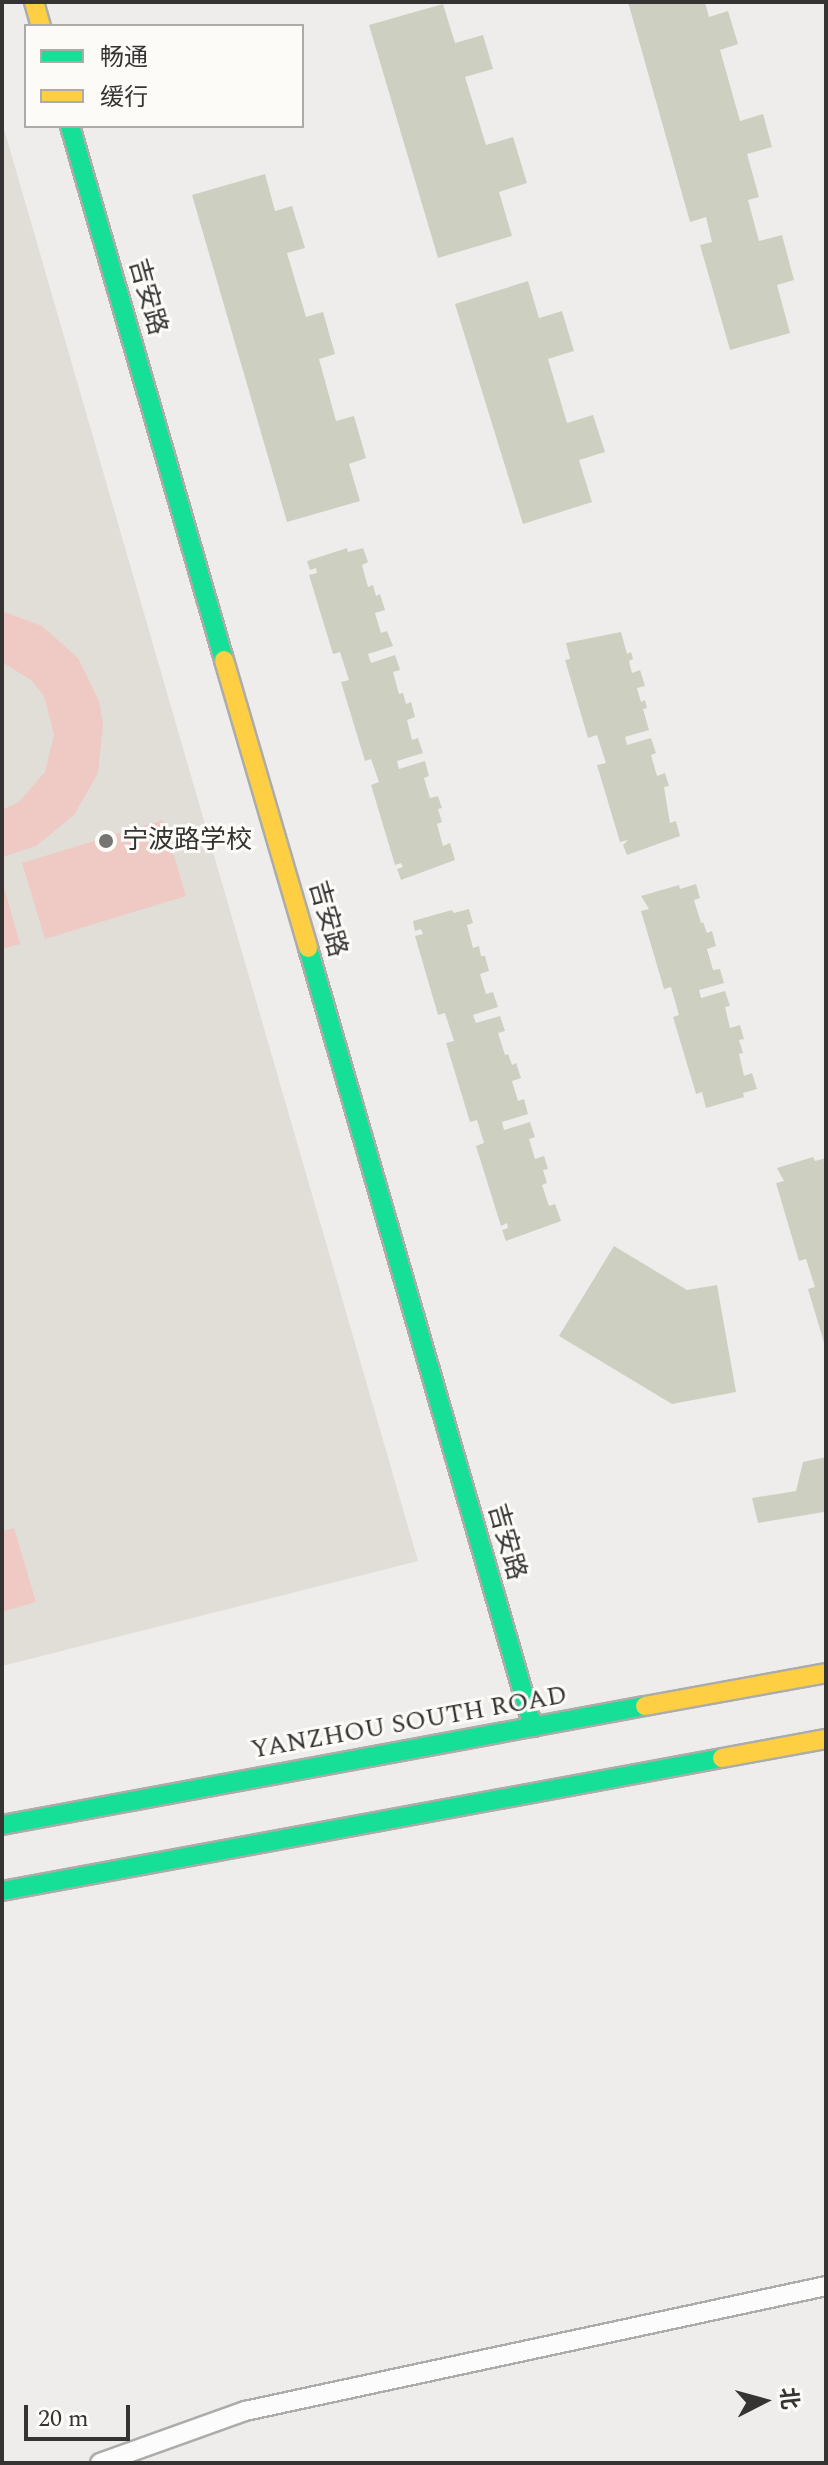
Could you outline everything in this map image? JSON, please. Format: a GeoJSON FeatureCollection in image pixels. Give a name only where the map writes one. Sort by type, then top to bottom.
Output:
{"type":"FeatureCollection","features":[{"type":"Feature","properties":{"kind":"street"},"geometry":{"type":"LineString","coordinates":[[34,2],[40,24]]}},
{"type":"Feature","properties":{"kind":"street","name":"吉安路"},"geometry":{"type":"LineString","coordinates":[[71,128],[533,1727]]}},
{"type":"Feature","properties":{"kind":"street","name":"YANZHOU SOUTH ROAD"},"geometry":{"type":"LineString","coordinates":[[2,1825],[826,1673]]}},
{"type":"Feature","properties":{"kind":"street"},"geometry":{"type":"LineString","coordinates":[[2,1891],[826,1739]]}},
{"type":"Feature","properties":{"kind":"lane"},"geometry":{"type":"LineString","coordinates":[[110,2461],[245,2411],[826,2286]]}},
{"type":"Feature","properties":{"kind":"shaded area","name":"宁波路学校"},"geometry":{"type":"Polygon","coordinates":[[[2,122],[418,1561],[2,1666],[2,122]]]}},
{"type":"Feature","properties":{"kind":"shaded area"},"geometry":{"type":"Polygon","coordinates":[[[2,611],[42,626],[78,658],[99,701],[103,725],[98,773],[74,815],[36,846],[2,857],[2,810],[19,802],[45,772],[54,735],[44,696],[31,680],[2,662],[2,611]]]}},
{"type":"Feature","properties":{"kind":"shaded area"},"geometry":{"type":"Polygon","coordinates":[[[163,820],[186,896],[45,939],[22,863],[163,820]]]}},
{"type":"Feature","properties":{"kind":"shaded area"},"geometry":{"type":"Polygon","coordinates":[[[2,880],[20,944],[2,949],[2,880]]]}},
{"type":"Feature","properties":{"kind":"shaded area"},"geometry":{"type":"Polygon","coordinates":[[[14,1528],[36,1602],[2,1612],[2,1531],[14,1528]]]}},
{"type":"Feature","properties":{"kind":"building"},"geometry":{"type":"Polygon","coordinates":[[[628,2],[705,2],[709,17],[728,11],[738,44],[720,50],[740,121],[763,114],[772,147],[747,154],[759,197],[748,200],[759,241],[782,235],[794,280],[777,285],[790,333],[730,350],[700,245],[712,242],[706,217],[690,222],[628,2]]]}},
{"type":"Feature","properties":{"kind":"building"},"geometry":{"type":"Polygon","coordinates":[[[443,4],[455,43],[483,35],[493,69],[465,77],[486,145],[513,137],[527,183],[499,192],[512,236],[438,258],[369,25],[443,4]]]}},
{"type":"Feature","properties":{"kind":"building"},"geometry":{"type":"Polygon","coordinates":[[[265,174],[275,211],[292,206],[305,248],[287,253],[306,317],[323,312],[335,354],[319,359],[336,421],[354,416],[366,458],[349,464],[360,501],[287,522],[192,195],[265,174]]]}},
{"type":"Feature","properties":{"kind":"building"},"geometry":{"type":"Polygon","coordinates":[[[528,281],[539,318],[562,311],[574,351],[548,359],[567,423],[593,415],[605,452],[579,460],[592,502],[523,524],[455,304],[528,281]]]}},
{"type":"Feature","properties":{"kind":"building"},"geometry":{"type":"Polygon","coordinates":[[[347,548],[348,552],[363,548],[368,562],[362,565],[368,587],[373,585],[376,596],[380,594],[385,610],[375,613],[381,633],[387,631],[393,646],[368,654],[371,663],[395,655],[400,670],[393,672],[399,694],[403,693],[406,704],[411,702],[415,717],[407,720],[412,740],[418,738],[423,753],[397,761],[399,769],[425,761],[429,776],[424,778],[430,798],[438,796],[442,808],[438,809],[442,822],[437,824],[443,846],[450,843],[455,860],[401,880],[397,869],[403,867],[401,863],[395,865],[371,785],[379,782],[371,759],[365,761],[341,682],[349,680],[340,652],[333,654],[309,575],[317,573],[316,568],[310,570],[307,561],[347,548]]]}},
{"type":"Feature","properties":{"kind":"building"},"geometry":{"type":"Polygon","coordinates":[[[621,632],[627,654],[631,652],[633,659],[629,661],[632,673],[640,670],[645,686],[637,688],[641,702],[645,700],[647,708],[643,709],[649,730],[625,737],[627,745],[651,738],[656,753],[651,755],[657,776],[665,773],[669,786],[664,787],[670,823],[676,821],[680,836],[627,855],[623,845],[628,840],[620,842],[597,765],[606,763],[597,735],[588,738],[565,660],[570,659],[566,643],[621,632]]]}},
{"type":"Feature","properties":{"kind":"building"},"geometry":{"type":"Polygon","coordinates":[[[696,884],[700,898],[694,900],[701,923],[707,933],[712,931],[716,946],[707,949],[713,970],[720,969],[724,983],[699,990],[701,998],[725,991],[730,1006],[725,1007],[730,1028],[740,1025],[744,1039],[739,1040],[743,1053],[739,1054],[744,1076],[752,1073],[757,1089],[743,1093],[744,1097],[706,1108],[702,1092],[696,1094],[673,1017],[679,1015],[671,987],[664,989],[641,911],[649,909],[641,896],[679,885],[680,889],[696,884]]]}},
{"type":"Feature","properties":{"kind":"building"},"geometry":{"type":"Polygon","coordinates":[[[469,909],[473,923],[467,925],[473,948],[479,946],[489,971],[480,974],[486,994],[493,992],[498,1007],[473,1015],[476,1023],[500,1016],[505,1031],[498,1033],[505,1055],[508,1054],[512,1065],[516,1063],[521,1078],[512,1081],[518,1101],[524,1099],[528,1114],[502,1122],[504,1130],[530,1122],[535,1137],[529,1139],[535,1159],[544,1156],[548,1169],[543,1170],[547,1183],[542,1185],[549,1206],[555,1204],[561,1221],[506,1241],[502,1230],[508,1228],[507,1223],[501,1226],[476,1146],[484,1143],[477,1120],[470,1122],[446,1043],[454,1041],[445,1013],[438,1015],[415,936],[423,934],[421,929],[415,931],[413,921],[452,910],[454,913],[469,909]]]}},
{"type":"Feature","properties":{"kind":"building"},"geometry":{"type":"Polygon","coordinates":[[[813,1157],[815,1161],[826,1158],[825,1346],[808,1289],[815,1287],[806,1259],[799,1261],[776,1183],[784,1181],[777,1168],[813,1157]]]}},
{"type":"Feature","properties":{"kind":"building"},"geometry":{"type":"Polygon","coordinates":[[[614,1246],[687,1290],[717,1285],[736,1392],[672,1404],[559,1336],[614,1246]]]}},
{"type":"Feature","properties":{"kind":"building"},"geometry":{"type":"Polygon","coordinates":[[[826,1457],[824,1512],[758,1523],[752,1498],[796,1491],[803,1462],[826,1457]]]}},
{"type":"Feature","properties":{"kind":"traffic: fast"},"geometry":{"type":"LineString","coordinates":[[71,128],[224,660]]}},
{"type":"Feature","properties":{"kind":"traffic: fast"},"geometry":{"type":"LineString","coordinates":[[308,948],[533,1727]]}},
{"type":"Feature","properties":{"kind":"traffic: fast"},"geometry":{"type":"LineString","coordinates":[[2,1825],[645,1706]]}},
{"type":"Feature","properties":{"kind":"traffic: fast"},"geometry":{"type":"LineString","coordinates":[[2,1891],[722,1758]]}},
{"type":"Feature","properties":{"kind":"traffic: slow"},"geometry":{"type":"LineString","coordinates":[[34,2],[40,24]]}},
{"type":"Feature","properties":{"kind":"traffic: slow"},"geometry":{"type":"LineString","coordinates":[[224,660],[308,948]]}},
{"type":"Feature","properties":{"kind":"traffic: slow"},"geometry":{"type":"LineString","coordinates":[[645,1706],[826,1673]]}},
{"type":"Feature","properties":{"kind":"traffic: slow"},"geometry":{"type":"LineString","coordinates":[[722,1758],[826,1739]]}},
{"type":"Feature","properties":{"kind":"place","name":"宁波路学校"},"geometry":{"type":"Point","coordinates":[106,841]}}]}
